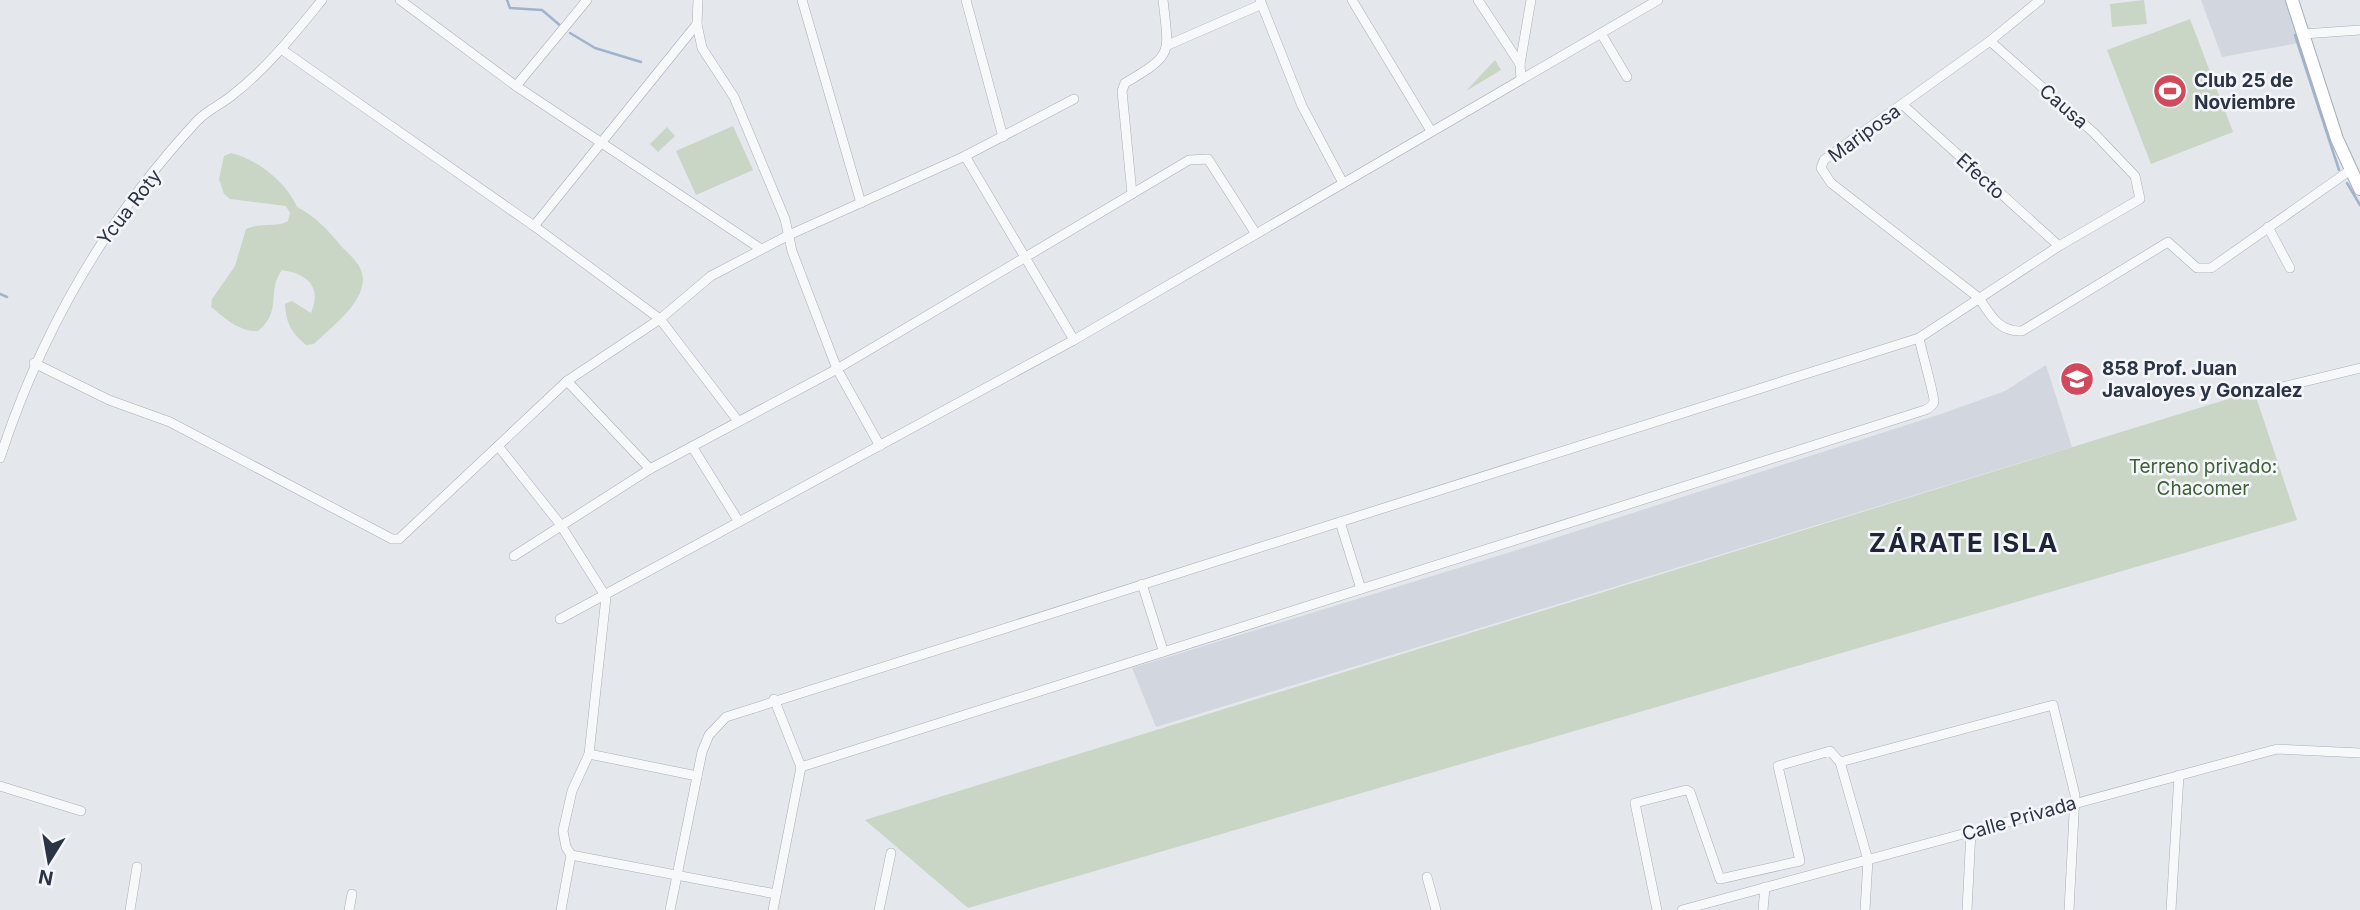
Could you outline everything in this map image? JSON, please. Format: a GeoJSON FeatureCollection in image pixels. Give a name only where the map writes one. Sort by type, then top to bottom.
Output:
{"type":"FeatureCollection","features":[{"type":"Feature","properties":{"kind":"main road"},"geometry":{"type":"LineString","coordinates":[[2292,0],[2360,188]]}},
{"type":"Feature","properties":{"kind":"street","name":"Ycua Roty"},"geometry":{"type":"LineString","coordinates":[[0,458],[34,363],[100,242],[197,121],[234,95],[281,49],[322,0]]}},
{"type":"Feature","properties":{"kind":"street"},"geometry":{"type":"LineString","coordinates":[[400,0],[516,86],[761,249]]}},
{"type":"Feature","properties":{"kind":"street"},"geometry":{"type":"LineString","coordinates":[[516,86],[587,0]]}},
{"type":"Feature","properties":{"kind":"street"},"geometry":{"type":"LineString","coordinates":[[698,0],[697,24],[702,48],[734,97],[789,235],[837,369],[880,446]]}},
{"type":"Feature","properties":{"kind":"street"},"geometry":{"type":"LineString","coordinates":[[802,0],[861,203]]}},
{"type":"Feature","properties":{"kind":"street"},"geometry":{"type":"LineString","coordinates":[[966,0],[1003,137]]}},
{"type":"Feature","properties":{"kind":"street"},"geometry":{"type":"LineString","coordinates":[[1132,194],[1122,91],[1125,83],[1158,63],[1168,45],[1163,0]]}},
{"type":"Feature","properties":{"kind":"street"},"geometry":{"type":"LineString","coordinates":[[1352,0],[1432,131]]}},
{"type":"Feature","properties":{"kind":"street"},"geometry":{"type":"LineString","coordinates":[[1478,0],[1520,64]]}},
{"type":"Feature","properties":{"kind":"street"},"geometry":{"type":"LineString","coordinates":[[1521,79],[1520,64],[1531,0]]}},
{"type":"Feature","properties":{"kind":"street"},"geometry":{"type":"LineString","coordinates":[[560,619],[606,597],[1074,340],[1658,0]]}},
{"type":"Feature","properties":{"kind":"street","name":"Mariposa"},"geometry":{"type":"LineString","coordinates":[[1979,298],[1822,173],[1824,160],[1990,41],[2040,0]]}},
{"type":"Feature","properties":{"kind":"street"},"geometry":{"type":"LineString","coordinates":[[1168,45],[1260,3],[1302,106],[1343,183]]}},
{"type":"Feature","properties":{"kind":"street"},"geometry":{"type":"LineString","coordinates":[[534,226],[697,24]]}},
{"type":"Feature","properties":{"kind":"street"},"geometry":{"type":"LineString","coordinates":[[2303,34],[2360,30]]}},
{"type":"Feature","properties":{"kind":"street"},"geometry":{"type":"LineString","coordinates":[[1602,35],[1628,77]]}},
{"type":"Feature","properties":{"kind":"street","name":"Causa"},"geometry":{"type":"LineString","coordinates":[[1990,41],[2094,133],[2135,176],[2140,199],[2059,246]]}},
{"type":"Feature","properties":{"kind":"street"},"geometry":{"type":"LineString","coordinates":[[281,49],[534,226],[660,319],[738,421]]}},
{"type":"Feature","properties":{"kind":"street"},"geometry":{"type":"LineString","coordinates":[[34,363],[108,400],[170,422],[392,539],[402,538],[459,480],[567,382],[660,319],[711,276],[789,235],[965,156],[1074,99]]}},
{"type":"Feature","properties":{"kind":"street","name":"Efecto"},"geometry":{"type":"LineString","coordinates":[[1903,105],[2059,246]]}},
{"type":"Feature","properties":{"kind":"street"},"geometry":{"type":"LineString","coordinates":[[965,156],[1074,340]]}},
{"type":"Feature","properties":{"kind":"street"},"geometry":{"type":"LineString","coordinates":[[514,556],[560,524],[650,469],[837,369],[1189,160],[1208,159],[1256,234]]}},
{"type":"Feature","properties":{"kind":"street"},"geometry":{"type":"LineString","coordinates":[[1979,298],[1994,321],[2005,329],[2022,331],[2168,242],[2191,264],[2204,270],[2354,176]]}},
{"type":"Feature","properties":{"kind":"street"},"geometry":{"type":"LineString","coordinates":[[2268,228],[2290,268]]}},
{"type":"Feature","properties":{"kind":"street"},"geometry":{"type":"LineString","coordinates":[[670,910],[697,776],[709,734],[726,717],[774,699],[1919,338],[2059,246]]}},
{"type":"Feature","properties":{"kind":"street"},"geometry":{"type":"LineString","coordinates":[[801,767],[1925,410],[1934,403],[1935,397],[1923,365],[1919,338]]}},
{"type":"Feature","properties":{"kind":"street"},"geometry":{"type":"LineString","coordinates":[[2266,391],[2360,368]]}},
{"type":"Feature","properties":{"kind":"street"},"geometry":{"type":"LineString","coordinates":[[567,382],[650,469]]}},
{"type":"Feature","properties":{"kind":"street"},"geometry":{"type":"LineString","coordinates":[[498,446],[560,524],[606,597],[589,754],[579,770],[563,831],[566,847],[571,855],[561,910]]}},
{"type":"Feature","properties":{"kind":"street"},"geometry":{"type":"LineString","coordinates":[[693,448],[740,522]]}},
{"type":"Feature","properties":{"kind":"street"},"geometry":{"type":"LineString","coordinates":[[1340,522],[1361,589]]}},
{"type":"Feature","properties":{"kind":"street"},"geometry":{"type":"LineString","coordinates":[[1142,584],[1163,650]]}},
{"type":"Feature","properties":{"kind":"street"},"geometry":{"type":"LineString","coordinates":[[773,910],[801,767],[774,699]]}},
{"type":"Feature","properties":{"kind":"street"},"geometry":{"type":"LineString","coordinates":[[1840,762],[2052,704],[2056,708],[2074,788],[2069,910]]}},
{"type":"Feature","properties":{"kind":"street","name":"Calle Privada"},"geometry":{"type":"LineString","coordinates":[[1682,910],[2277,749],[2360,753]]}},
{"type":"Feature","properties":{"kind":"street"},"geometry":{"type":"LineString","coordinates":[[1657,910],[1635,803],[1688,790],[1718,878],[1724,879],[1802,860],[1778,765],[1830,751],[1840,762],[1868,859],[1866,910]]}},
{"type":"Feature","properties":{"kind":"street"},"geometry":{"type":"LineString","coordinates":[[589,754],[697,776]]}},
{"type":"Feature","properties":{"kind":"street"},"geometry":{"type":"LineString","coordinates":[[2172,910],[2179,775]]}},
{"type":"Feature","properties":{"kind":"street"},"geometry":{"type":"LineString","coordinates":[[0,786],[81,811]]}},
{"type":"Feature","properties":{"kind":"street"},"geometry":{"type":"LineString","coordinates":[[1967,910],[1971,831]]}},
{"type":"Feature","properties":{"kind":"street"},"geometry":{"type":"LineString","coordinates":[[879,910],[891,853]]}},
{"type":"Feature","properties":{"kind":"street"},"geometry":{"type":"LineString","coordinates":[[571,855],[776,894]]}},
{"type":"Feature","properties":{"kind":"street"},"geometry":{"type":"LineString","coordinates":[[130,910],[137,867]]}},
{"type":"Feature","properties":{"kind":"street"},"geometry":{"type":"LineString","coordinates":[[1427,877],[1436,910]]}},
{"type":"Feature","properties":{"kind":"street"},"geometry":{"type":"LineString","coordinates":[[1763,910],[1765,887]]}},
{"type":"Feature","properties":{"kind":"street"},"geometry":{"type":"LineString","coordinates":[[349,910],[352,894]]}},
{"type":"Feature","properties":{"kind":"shaded area"},"geometry":{"type":"Polygon","coordinates":[[[2201,0],[2291,0],[2304,42],[2222,57],[2201,0]]]}},
{"type":"Feature","properties":{"kind":"shaded area"},"geometry":{"type":"Polygon","coordinates":[[[2046,365],[2072,447],[1156,727],[1132,668],[1533,545],[1944,413],[2005,391],[2046,365]]]}},
{"type":"Feature","properties":{"kind":"green space"},"geometry":{"type":"Polygon","coordinates":[[[2144,0],[2147,24],[2112,27],[2110,4],[2144,0]]]}},
{"type":"Feature","properties":{"kind":"green space","name":"Club 25 de Noviembre"},"geometry":{"type":"Polygon","coordinates":[[[2190,19],[2233,132],[2151,164],[2107,50],[2190,19]]]}},
{"type":"Feature","properties":{"kind":"green space"},"geometry":{"type":"Polygon","coordinates":[[[1495,60],[1501,70],[1466,91],[1495,60]]]}},
{"type":"Feature","properties":{"kind":"green space"},"geometry":{"type":"Polygon","coordinates":[[[733,126],[753,170],[696,195],[676,151],[733,126]]]}},
{"type":"Feature","properties":{"kind":"green space"},"geometry":{"type":"Polygon","coordinates":[[[667,127],[675,136],[658,152],[650,144],[667,127]]]}},
{"type":"Feature","properties":{"kind":"green space"},"geometry":{"type":"Polygon","coordinates":[[[231,153],[261,166],[270,173],[286,189],[297,207],[321,224],[359,266],[363,277],[357,299],[341,319],[314,344],[306,345],[301,341],[293,332],[287,317],[285,304],[292,301],[311,313],[315,296],[314,289],[306,279],[291,272],[282,270],[277,278],[270,316],[258,331],[238,327],[211,307],[212,299],[235,266],[246,229],[284,223],[288,221],[290,213],[286,206],[230,199],[224,194],[219,179],[224,156],[231,153]]]}},
{"type":"Feature","properties":{"kind":"green space","name":"Terreno privado: Chacomer"},"geometry":{"type":"Polygon","coordinates":[[[2254,391],[2297,520],[968,908],[865,820],[2254,391]]]}},
{"type":"Feature","properties":{"kind":"waterway"},"geometry":{"type":"LineString","coordinates":[[507,0],[510,8],[542,10],[562,27]]}},
{"type":"Feature","properties":{"kind":"waterway"},"geometry":{"type":"LineString","coordinates":[[570,33],[595,48],[641,62]]}},
{"type":"Feature","properties":{"kind":"waterway"},"geometry":{"type":"LineString","coordinates":[[2295,35],[2339,170]]}},
{"type":"Feature","properties":{"kind":"waterway"},"geometry":{"type":"LineString","coordinates":[[2347,183],[2360,205]]}},
{"type":"Feature","properties":{"kind":"waterway"},"geometry":{"type":"LineString","coordinates":[[0,294],[7,297]]}},
{"type":"Feature","properties":{"kind":"place","name":"Club 25 de Noviembre"},"geometry":{"type":"Point","coordinates":[2170,91]}},
{"type":"Feature","properties":{"kind":"place","name":"858 Prof. Juan Javaloyes y Gonzalez"},"geometry":{"type":"Point","coordinates":[2077,379]}},
{"type":"Feature","properties":{"kind":"district","name":"ZÁRATE ISLA"},"geometry":{"type":"Point","coordinates":[1964,543]}}]}
